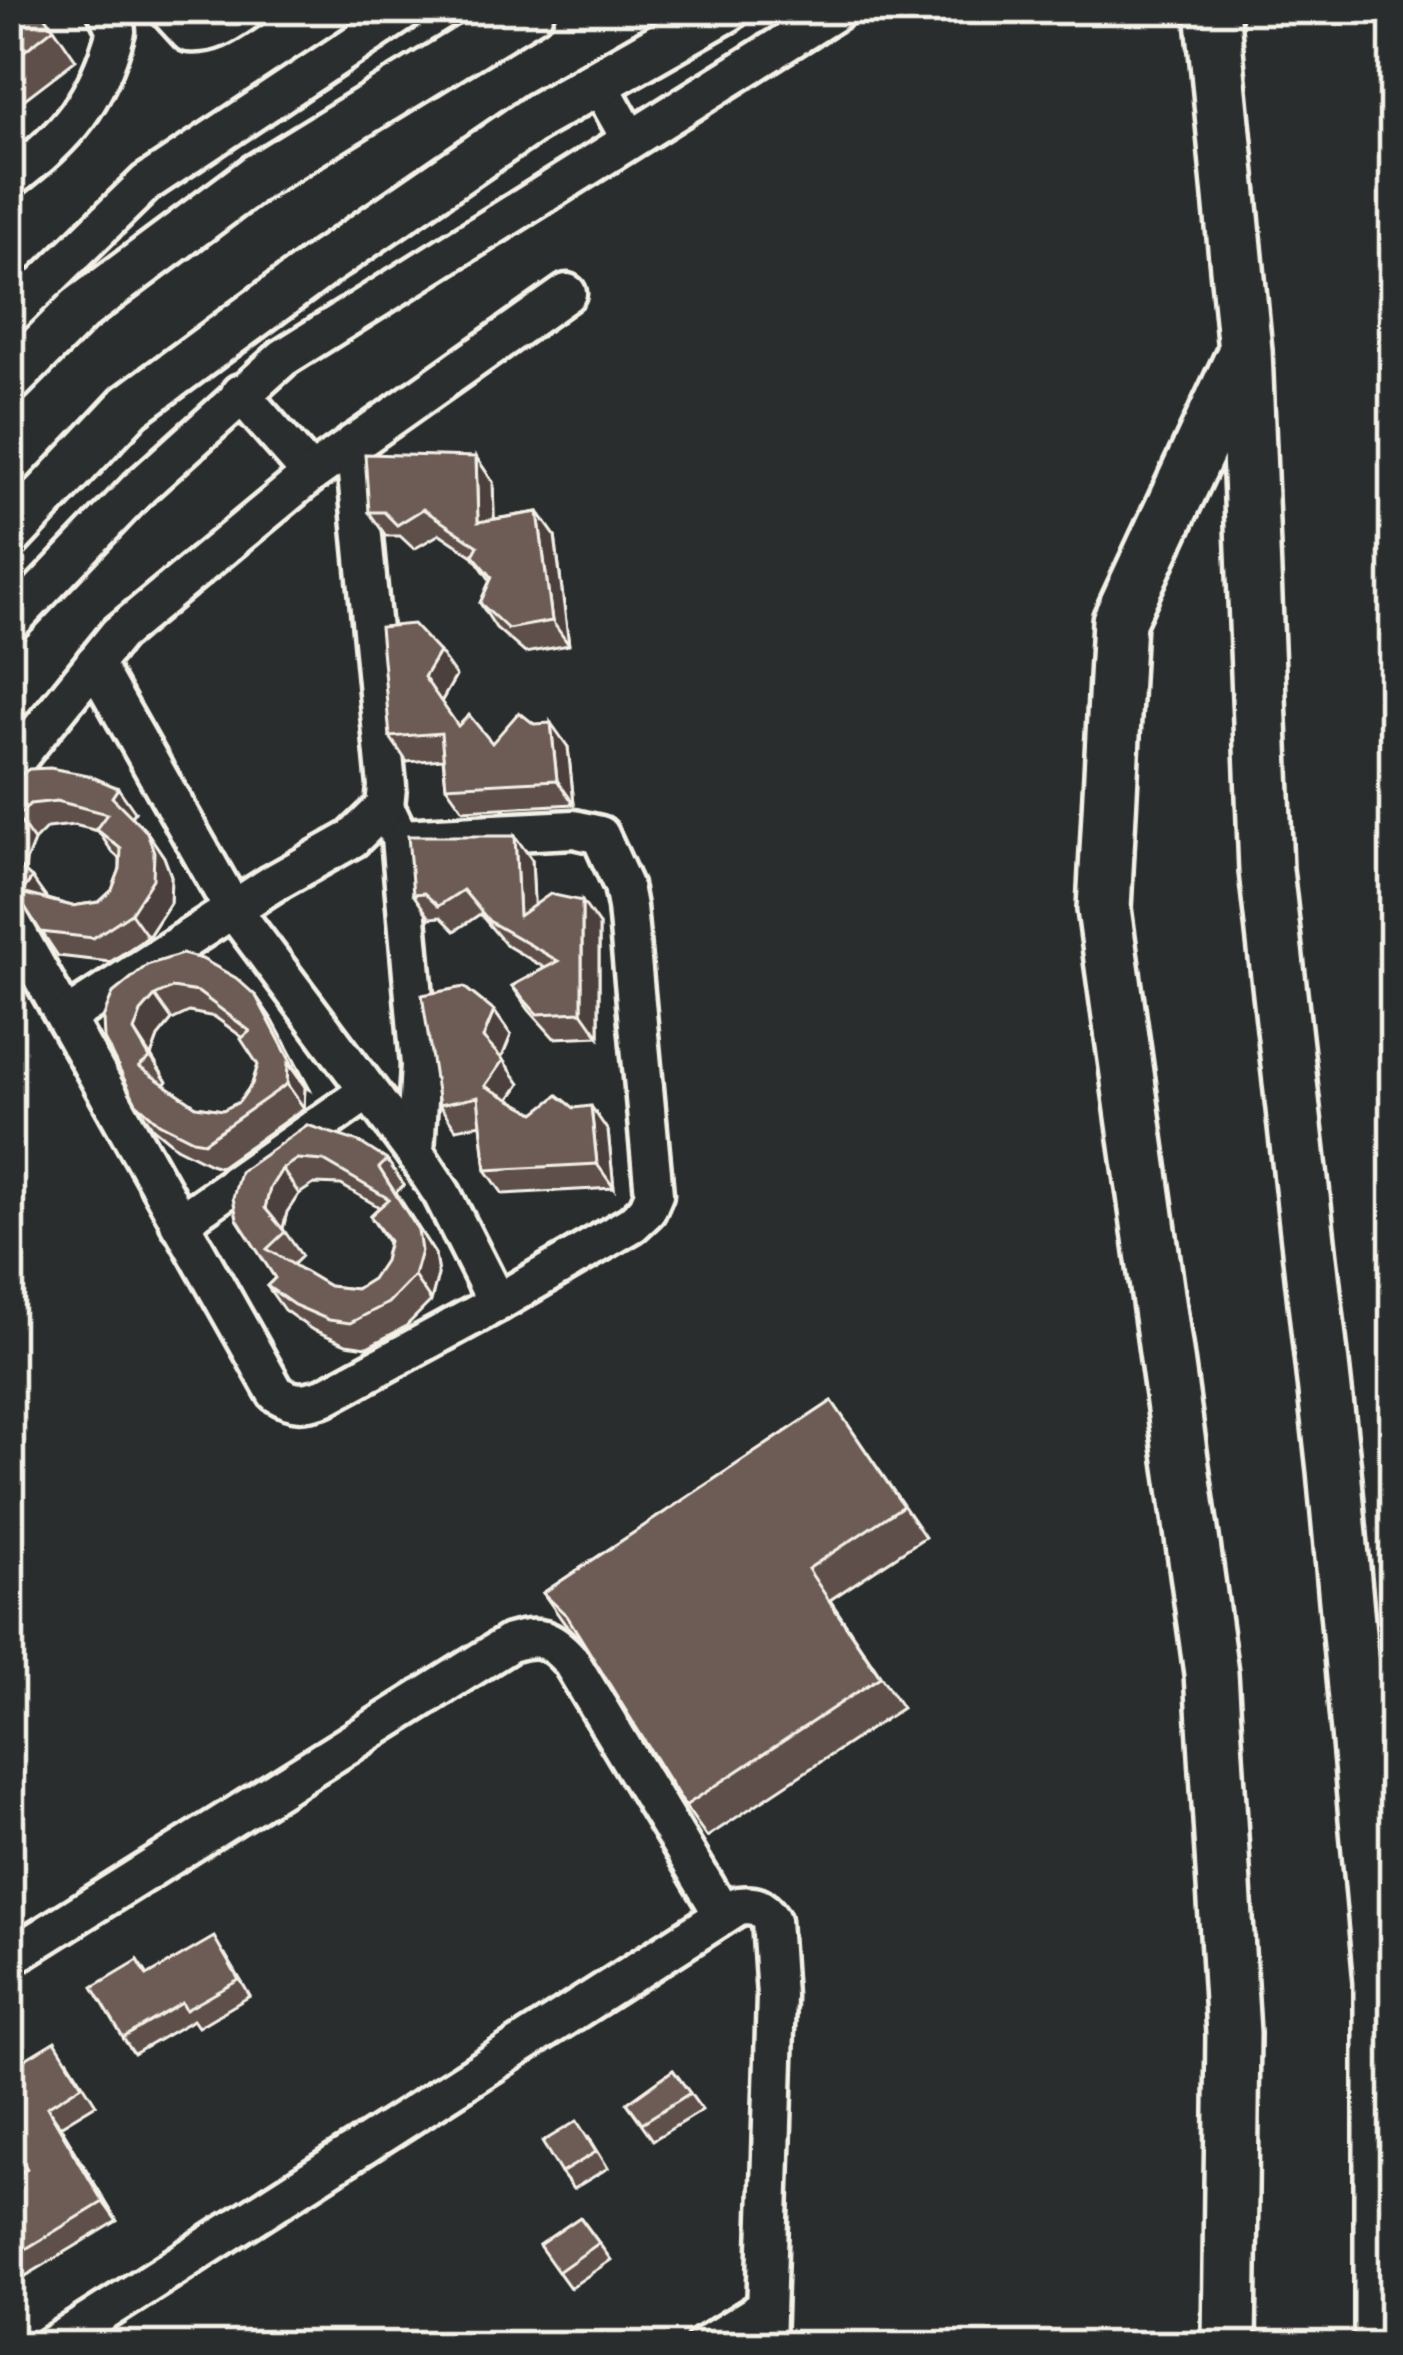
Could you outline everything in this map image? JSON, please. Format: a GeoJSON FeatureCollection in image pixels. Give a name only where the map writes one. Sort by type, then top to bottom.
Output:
{"type":"FeatureCollection","features":[{"type":"Feature","properties":{"kind":"main road"},"geometry":{"type":"LineString","coordinates":[[1212,9],[1245,350],[1266,870],[1334,1470],[1381,1982],[1381,2346]]}},
{"type":"Feature","properties":{"kind":"main road"},"geometry":{"type":"LineString","coordinates":[[1229,2346],[1233,2033],[1211,1673],[1105,909],[1119,621],[1245,350]]}},
{"type":"Feature","properties":{"kind":"street"},"geometry":{"type":"LineString","coordinates":[[9,180],[56,141],[97,91],[116,31],[106,9]]}},
{"type":"Feature","properties":{"kind":"street"},"geometry":{"type":"LineString","coordinates":[[166,9],[189,33],[202,34],[249,9]]}},
{"type":"Feature","properties":{"kind":"street"},"geometry":{"type":"LineString","coordinates":[[9,317],[146,182],[408,9]]}},
{"type":"Feature","properties":{"kind":"street"},"geometry":{"type":"LineString","coordinates":[[9,380],[80,309],[257,177],[532,9]]}},
{"type":"Feature","properties":{"kind":"street"},"geometry":{"type":"LineString","coordinates":[[9,535],[130,406],[324,263],[538,116],[726,9]]}},
{"type":"Feature","properties":{"kind":"street"},"geometry":{"type":"LineString","coordinates":[[9,624],[139,488],[283,358],[839,9]]}},
{"type":"Feature","properties":{"kind":"street"},"geometry":{"type":"LineString","coordinates":[[598,82],[630,139]]}},
{"type":"Feature","properties":{"kind":"street"},"geometry":{"type":"LineString","coordinates":[[9,769],[118,634],[310,474],[567,293]]}},
{"type":"Feature","properties":{"kind":"street"},"geometry":{"type":"LineString","coordinates":[[241,393],[310,474]]}},
{"type":"Feature","properties":{"kind":"street"},"geometry":{"type":"LineString","coordinates":[[354,443],[420,1065],[415,1153]]}},
{"type":"Feature","properties":{"kind":"street"},"geometry":{"type":"LineString","coordinates":[[94,663],[233,911],[415,1153],[442,1194],[497,1303]]}},
{"type":"Feature","properties":{"kind":"street"},"geometry":{"type":"LineString","coordinates":[[9,918],[276,1393],[289,1402],[304,1404],[324,1397],[497,1303],[632,1223],[647,1210],[654,1194],[623,886],[607,846],[600,835],[588,830],[392,822],[352,839],[68,1016]]}},
{"type":"Feature","properties":{"kind":"street"},"geometry":{"type":"LineString","coordinates":[[179,1223],[368,1091]]}},
{"type":"Feature","properties":{"kind":"street"},"geometry":{"type":"LineString","coordinates":[[9,1958],[510,1643],[540,1636],[554,1642],[570,1660],[723,1916]]}},
{"type":"Feature","properties":{"kind":"street"},"geometry":{"type":"LineString","coordinates":[[51,2346],[738,1906],[752,1904],[771,1920],[776,1996],[765,2346]]}},
{"type":"Feature","properties":{"kind":"street"},"geometry":{"type":"LineString","coordinates":[[704,2346],[765,2308]]}},
{"type":"Feature","properties":{"kind":"building"},"geometry":{"type":"Polygon","coordinates":[[[9,9],[40,9],[54,28],[9,63],[9,9]]]}},
{"type":"Feature","properties":{"kind":"building"},"geometry":{"type":"Polygon","coordinates":[[[365,454],[476,457],[478,522],[538,512],[552,621],[508,629],[480,603],[492,577],[473,555],[478,546],[423,509],[397,525],[384,512],[369,512],[365,454]]]}},
{"type":"Feature","properties":{"kind":"building"},"geometry":{"type":"Polygon","coordinates":[[[413,624],[439,652],[424,677],[458,726],[469,715],[492,743],[519,712],[534,724],[551,723],[557,780],[446,786],[441,733],[390,737],[380,627],[413,624]]]}},
{"type":"Feature","properties":{"kind":"building"},"geometry":{"type":"Polygon","coordinates":[[[29,769],[88,775],[118,788],[112,797],[147,832],[154,852],[153,879],[131,913],[93,938],[41,932],[9,882],[9,858],[32,878],[21,893],[72,906],[99,902],[112,890],[120,869],[121,849],[96,829],[107,814],[57,801],[30,804],[17,817],[9,836],[9,783],[29,769]]]}},
{"type":"Feature","properties":{"kind":"building"},"geometry":{"type":"Polygon","coordinates":[[[408,836],[515,836],[519,916],[550,894],[582,901],[582,1012],[537,1014],[512,986],[558,961],[489,921],[463,890],[438,906],[424,893],[413,894],[408,836]]]}},
{"type":"Feature","properties":{"kind":"building"},"geometry":{"type":"Polygon","coordinates":[[[182,954],[236,978],[256,996],[293,1066],[288,1063],[287,1084],[204,1142],[159,1123],[136,1103],[104,1039],[103,1018],[113,993],[147,965],[182,954]],[[172,988],[155,996],[141,1012],[134,1031],[150,1058],[139,1067],[196,1106],[223,1110],[239,1102],[258,1065],[241,1039],[250,1031],[198,992],[172,988]]]}},
{"type":"Feature","properties":{"kind":"building"},"geometry":{"type":"Polygon","coordinates":[[[464,987],[494,1011],[483,1038],[503,1060],[485,1086],[535,1113],[558,1095],[574,1108],[591,1106],[597,1164],[486,1170],[478,1097],[439,1105],[422,995],[464,987]]]}},
{"type":"Feature","properties":{"kind":"building"},"geometry":{"type":"Polygon","coordinates":[[[307,1125],[359,1142],[387,1160],[379,1168],[418,1230],[421,1251],[414,1276],[388,1303],[350,1323],[294,1305],[267,1286],[275,1278],[237,1219],[233,1198],[240,1172],[307,1125]],[[297,1159],[282,1169],[265,1208],[285,1232],[267,1249],[329,1286],[356,1289],[372,1279],[384,1261],[389,1241],[370,1216],[389,1199],[324,1161],[297,1159]]]}},
{"type":"Feature","properties":{"kind":"building"},"geometry":{"type":"Polygon","coordinates":[[[832,1401],[903,1506],[808,1569],[880,1677],[685,1806],[567,1616],[543,1593],[832,1401]]]}},
{"type":"Feature","properties":{"kind":"building"},"geometry":{"type":"Polygon","coordinates":[[[214,1937],[239,1980],[186,2010],[182,2003],[123,2038],[93,1987],[138,1960],[147,1976],[214,1937]]]}},
{"type":"Feature","properties":{"kind":"building"},"geometry":{"type":"Polygon","coordinates":[[[55,2041],[82,2085],[47,2107],[103,2202],[9,2259],[9,2179],[27,2169],[9,2140],[9,2069],[55,2041]]]}},
{"type":"Feature","properties":{"kind":"building"},"geometry":{"type":"Polygon","coordinates":[[[673,2070],[690,2093],[642,2123],[627,2103],[673,2070]]]}},
{"type":"Feature","properties":{"kind":"building"},"geometry":{"type":"Polygon","coordinates":[[[577,2121],[596,2152],[561,2173],[542,2142],[577,2121]]]}},
{"type":"Feature","properties":{"kind":"building"},"geometry":{"type":"Polygon","coordinates":[[[580,2217],[599,2243],[558,2272],[539,2245],[580,2217]]]}}]}
